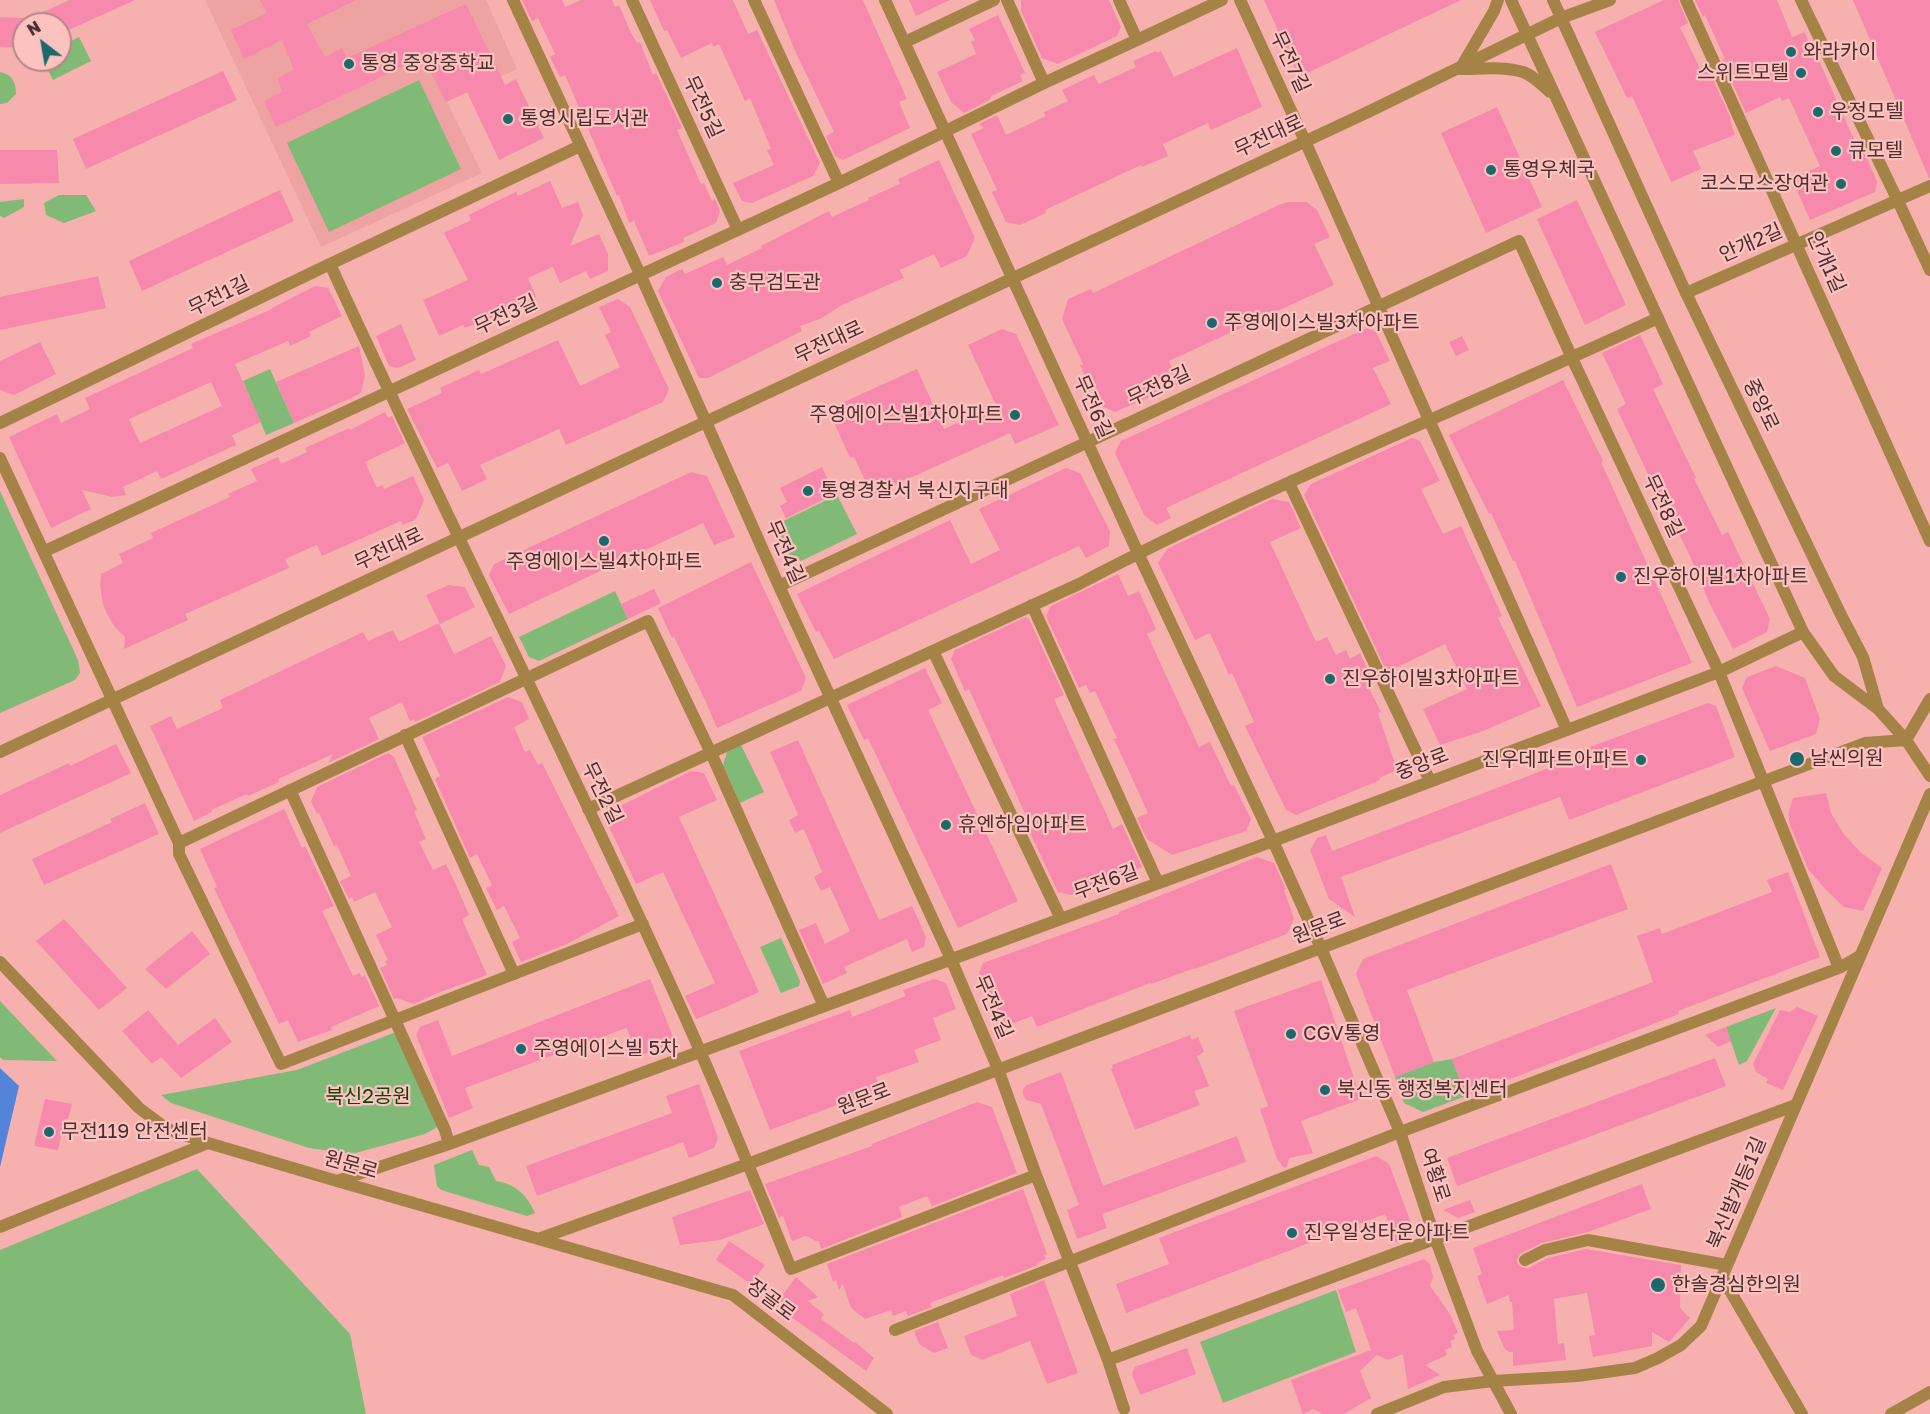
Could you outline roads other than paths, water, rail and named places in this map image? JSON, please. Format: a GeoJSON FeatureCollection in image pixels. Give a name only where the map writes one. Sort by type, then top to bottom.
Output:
{"type":"FeatureCollection","features":[{"type":"Feature","properties":{"kind":"street"},"geometry":{"type":"LineString","coordinates":[[513,0],[706,421]]}},
{"type":"Feature","properties":{"kind":"street","name":"무전5길"},"geometry":{"type":"LineString","coordinates":[[632,0],[738,230]]}},
{"type":"Feature","properties":{"kind":"street"},"geometry":{"type":"LineString","coordinates":[[754,0],[839,183]]}},
{"type":"Feature","properties":{"kind":"street"},"geometry":{"type":"LineString","coordinates":[[885,0],[1013,278]]}},
{"type":"Feature","properties":{"kind":"street"},"geometry":{"type":"LineString","coordinates":[[905,42],[994,0]]}},
{"type":"Feature","properties":{"kind":"street"},"geometry":{"type":"LineString","coordinates":[[1007,0],[1044,83]]}},
{"type":"Feature","properties":{"kind":"street"},"geometry":{"type":"LineString","coordinates":[[1119,0],[1137,40]]}},
{"type":"Feature","properties":{"kind":"street"},"geometry":{"type":"LineString","coordinates":[[639,274],[839,183],[1044,83],[1222,0]]}},
{"type":"Feature","properties":{"kind":"street","name":"무전7길"},"geometry":{"type":"LineString","coordinates":[[1240,0],[1305,141]]}},
{"type":"Feature","properties":{"kind":"street"},"geometry":{"type":"LineString","coordinates":[[1460,69],[1494,11],[1498,0]]}},
{"type":"Feature","properties":{"kind":"street"},"geometry":{"type":"LineString","coordinates":[[1511,0],[1803,632],[1834,676],[1878,709],[1906,740],[1930,776]]}},
{"type":"Feature","properties":{"kind":"street","name":"중앙로"},"geometry":{"type":"LineString","coordinates":[[1553,0],[1686,293],[1863,657],[1878,709]]}},
{"type":"Feature","properties":{"kind":"street"},"geometry":{"type":"LineString","coordinates":[[1561,18],[1610,0]]}},
{"type":"Feature","properties":{"kind":"street","name":"안개1길"},"geometry":{"type":"LineString","coordinates":[[1686,0],[1930,541]]}},
{"type":"Feature","properties":{"kind":"street"},"geometry":{"type":"LineString","coordinates":[[1801,0],[1930,270]]}},
{"type":"Feature","properties":{"kind":"street","name":"무전대로"},"geometry":{"type":"LineString","coordinates":[[0,752],[1460,69],[1561,18]]}},
{"type":"Feature","properties":{"kind":"street"},"geometry":{"type":"LineString","coordinates":[[1460,69],[1503,69],[1524,72],[1538,80],[1557,99]]}},
{"type":"Feature","properties":{"kind":"street"},"geometry":{"type":"LineString","coordinates":[[1305,141],[1567,730]]}},
{"type":"Feature","properties":{"kind":"street"},"geometry":{"type":"LineString","coordinates":[[458,538],[330,264],[580,146]]}},
{"type":"Feature","properties":{"kind":"street","name":"안개2길"},"geometry":{"type":"LineString","coordinates":[[1686,293],[1930,186]]}},
{"type":"Feature","properties":{"kind":"street","name":"무전8길"},"geometry":{"type":"LineString","coordinates":[[779,586],[1519,241],[1719,672]]}},
{"type":"Feature","properties":{"kind":"street","name":"무전1길"},"geometry":{"type":"LineString","coordinates":[[0,423],[330,264]]}},
{"type":"Feature","properties":{"kind":"street","name":"무전3길"},"geometry":{"type":"LineString","coordinates":[[388,391],[639,274]]}},
{"type":"Feature","properties":{"kind":"street","name":"무전6길"},"geometry":{"type":"LineString","coordinates":[[1013,278],[1321,948]]}},
{"type":"Feature","properties":{"kind":"street"},"geometry":{"type":"LineString","coordinates":[[588,809],[1079,584],[1138,553],[1289,483],[1658,318]]}},
{"type":"Feature","properties":{"kind":"street"},"geometry":{"type":"LineString","coordinates":[[45,551],[388,391]]}},
{"type":"Feature","properties":{"kind":"street","name":"무전4길"},"geometry":{"type":"LineString","coordinates":[[706,421],[830,698],[951,959],[998,1069],[1036,1176],[1108,1360],[1124,1409]]}},
{"type":"Feature","properties":{"kind":"street"},"geometry":{"type":"LineString","coordinates":[[0,458],[179,843],[179,854],[281,1064],[643,924]]}},
{"type":"Feature","properties":{"kind":"street"},"geometry":{"type":"LineString","coordinates":[[1289,483],[1430,781]]}},
{"type":"Feature","properties":{"kind":"street","name":"무전2길"},"geometry":{"type":"LineString","coordinates":[[458,538],[643,924],[748,1164]]}},
{"type":"Feature","properties":{"kind":"street"},"geometry":{"type":"LineString","coordinates":[[1032,605],[1158,883]]}},
{"type":"Feature","properties":{"kind":"street"},"geometry":{"type":"LineString","coordinates":[[179,843],[648,621],[711,753],[824,1006]]}},
{"type":"Feature","properties":{"kind":"street","name":"중앙로"},"geometry":{"type":"LineString","coordinates":[[1273,841],[1719,672],[1803,632]]}},
{"type":"Feature","properties":{"kind":"street"},"geometry":{"type":"LineString","coordinates":[[933,651],[1061,919]]}},
{"type":"Feature","properties":{"kind":"street"},"geometry":{"type":"LineString","coordinates":[[1719,672],[1839,968]]}},
{"type":"Feature","properties":{"kind":"street"},"geometry":{"type":"LineString","coordinates":[[1906,740],[1930,699]]}},
{"type":"Feature","properties":{"kind":"street"},"geometry":{"type":"LineString","coordinates":[[405,735],[514,974]]}},
{"type":"Feature","properties":{"kind":"street","name":"원문로"},"geometry":{"type":"LineString","coordinates":[[0,962],[140,1108],[167,1129],[337,1181],[541,1238],[748,1164],[1865,743],[1906,740]]}},
{"type":"Feature","properties":{"kind":"street"},"geometry":{"type":"LineString","coordinates":[[290,790],[396,1020],[445,1130],[449,1144]]}},
{"type":"Feature","properties":{"kind":"street","name":"북신발개등1길"},"geometry":{"type":"LineString","coordinates":[[1377,1414],[1444,1387],[1493,1381],[1577,1377],[1635,1368],[1681,1345],[1701,1326],[1930,794]]}},
{"type":"Feature","properties":{"kind":"street","name":"무전6길"},"geometry":{"type":"LineString","coordinates":[[951,959],[1273,841]]}},
{"type":"Feature","properties":{"kind":"street","name":"여황로"},"geometry":{"type":"LineString","coordinates":[[1321,948],[1401,1132],[1435,1238],[1476,1351],[1512,1414]]}},
{"type":"Feature","properties":{"kind":"street"},"geometry":{"type":"LineString","coordinates":[[895,1330],[1401,1132],[1839,968],[1860,956]]}},
{"type":"Feature","properties":{"kind":"street","name":"무전4길"},"geometry":{"type":"LineString","coordinates":[[700,1052],[951,959]]}},
{"type":"Feature","properties":{"kind":"street"},"geometry":{"type":"LineString","coordinates":[[337,1181],[449,1144],[700,1052]]}},
{"type":"Feature","properties":{"kind":"street"},"geometry":{"type":"LineString","coordinates":[[1108,1360],[1796,1106]]}},
{"type":"Feature","properties":{"kind":"street"},"geometry":{"type":"LineString","coordinates":[[0,1227],[208,1143]]}},
{"type":"Feature","properties":{"kind":"street"},"geometry":{"type":"LineString","coordinates":[[748,1164],[791,1269],[1036,1176]]}},
{"type":"Feature","properties":{"kind":"street","name":"장골로"},"geometry":{"type":"LineString","coordinates":[[541,1238],[733,1295],[887,1414]]}},
{"type":"Feature","properties":{"kind":"street"},"geometry":{"type":"LineString","coordinates":[[1525,1260],[1545,1250],[1588,1240],[1727,1265]]}},
{"type":"Feature","properties":{"kind":"street"},"geometry":{"type":"LineString","coordinates":[[1722,1277],[1802,1414]]}},
{"type":"Feature","properties":{"kind":"street"},"geometry":{"type":"LineString","coordinates":[[1891,1414],[1930,1392]]}},
{"type":"Feature","properties":{"kind":"water"},"geometry":{"type":"Polygon","coordinates":[[[0,1068],[19,1086],[0,1167],[0,1068]]]}},
{"type":"Feature","properties":{"kind":"place","name":"와라카이"},"geometry":{"type":"Point","coordinates":[1791,52]}},
{"type":"Feature","properties":{"kind":"place","name":"통영 중앙중학교"},"geometry":{"type":"Point","coordinates":[349,64]}},
{"type":"Feature","properties":{"kind":"place","name":"스위트모텔"},"geometry":{"type":"Point","coordinates":[1801,73]}},
{"type":"Feature","properties":{"kind":"place","name":"우정모텔"},"geometry":{"type":"Point","coordinates":[1818,112]}},
{"type":"Feature","properties":{"kind":"place","name":"통영시립도서관"},"geometry":{"type":"Point","coordinates":[508,119]}},
{"type":"Feature","properties":{"kind":"place","name":"큐모텔"},"geometry":{"type":"Point","coordinates":[1836,151]}},
{"type":"Feature","properties":{"kind":"place","name":"통영우체국"},"geometry":{"type":"Point","coordinates":[1491,170]}},
{"type":"Feature","properties":{"kind":"place","name":"코스모스장여관"},"geometry":{"type":"Point","coordinates":[1841,184]}},
{"type":"Feature","properties":{"kind":"place","name":"충무검도관"},"geometry":{"type":"Point","coordinates":[717,283]}},
{"type":"Feature","properties":{"kind":"place","name":"주영에이스빌3차아파트"},"geometry":{"type":"Point","coordinates":[1212,323]}},
{"type":"Feature","properties":{"kind":"place","name":"주영에이스빌1차아파트"},"geometry":{"type":"Point","coordinates":[1015,415]}},
{"type":"Feature","properties":{"kind":"place","name":"통영경찰서 북신지구대"},"geometry":{"type":"Point","coordinates":[808,491]}},
{"type":"Feature","properties":{"kind":"place","name":"주영에이스빌4차아파트"},"geometry":{"type":"Point","coordinates":[604,541]}},
{"type":"Feature","properties":{"kind":"place","name":"진우하이빌1차아파트"},"geometry":{"type":"Point","coordinates":[1621,577]}},
{"type":"Feature","properties":{"kind":"place","name":"진우하이빌3차아파트"},"geometry":{"type":"Point","coordinates":[1330,679]}},
{"type":"Feature","properties":{"kind":"place","name":"날씬의원"},"geometry":{"type":"Point","coordinates":[1797,759]}},
{"type":"Feature","properties":{"kind":"place","name":"진우데파트아파트"},"geometry":{"type":"Point","coordinates":[1641,760]}},
{"type":"Feature","properties":{"kind":"place","name":"휴엔하임아파트"},"geometry":{"type":"Point","coordinates":[946,825]}},
{"type":"Feature","properties":{"kind":"place","name":"CGV통영"},"geometry":{"type":"Point","coordinates":[1291,1034]}},
{"type":"Feature","properties":{"kind":"place","name":"주영에이스빌 5차"},"geometry":{"type":"Point","coordinates":[521,1049]}},
{"type":"Feature","properties":{"kind":"place","name":"북신동 행정복지센터"},"geometry":{"type":"Point","coordinates":[1325,1090]}},
{"type":"Feature","properties":{"kind":"place","name":"무전119 안전센터"},"geometry":{"type":"Point","coordinates":[49,1132]}},
{"type":"Feature","properties":{"kind":"place","name":"진우일성타운아파트"},"geometry":{"type":"Point","coordinates":[1292,1233]}},
{"type":"Feature","properties":{"kind":"place","name":"한솔경심한의원"},"geometry":{"type":"Point","coordinates":[1658,1285]}},
{"type":"Feature","properties":{"kind":"park label","name":"북신2공원"},"geometry":{"type":"Point","coordinates":[368,1097]}}]}
